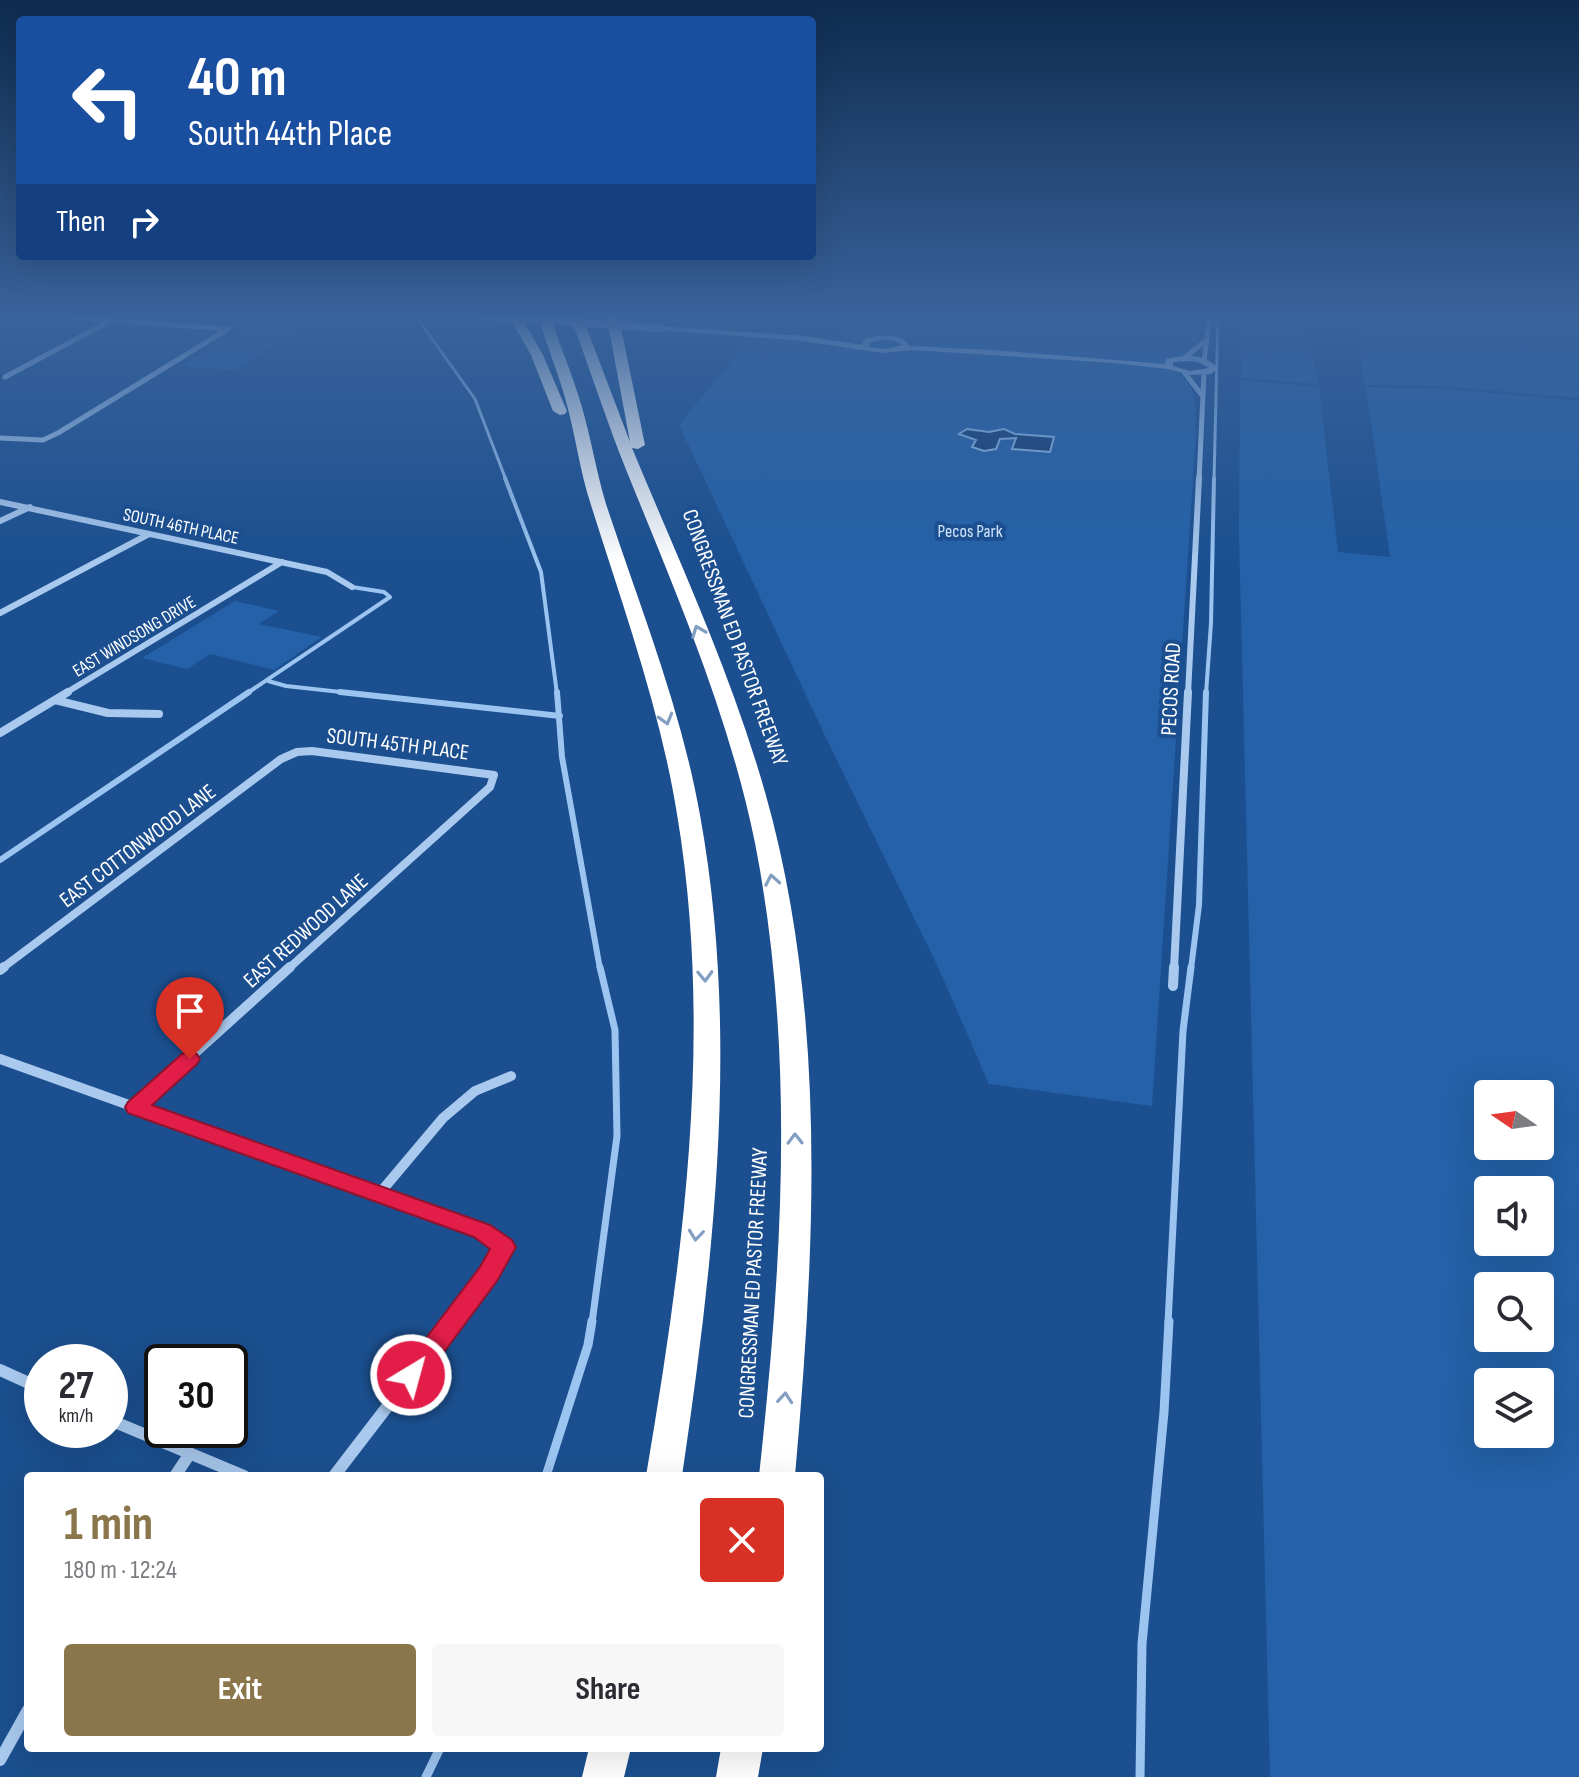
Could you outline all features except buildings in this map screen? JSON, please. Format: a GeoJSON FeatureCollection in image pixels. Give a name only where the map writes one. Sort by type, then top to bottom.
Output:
{"type":"FeatureCollection","features":[{"type":"Feature","properties":{"kind":"highway"},"geometry":{"type":"LineString","coordinates":[[554,396],[600,512]]}},
{"type":"Feature","properties":{"kind":"highway"},"geometry":{"type":"LineString","coordinates":[[571,396],[600,512],[674,747],[695,855],[703,940],[707,1041],[703,1159],[689,1301],[665,1472]]}},
{"type":"Feature","properties":{"kind":"highway","name":"CONGRESSMAN ED PASTOR FREEWAY"},"geometry":{"type":"LineString","coordinates":[[606,396],[651,506],[738,738],[766,844],[780,929],[790,1030],[795,1147],[790,1316],[777,1472]]}},
{"type":"Feature","properties":{"kind":"highway"},"geometry":{"type":"LineString","coordinates":[[629,396],[651,506]]}},
{"type":"Feature","properties":{"kind":"highway"},"geometry":{"type":"LineString","coordinates":[[603,1777],[609,1752]]}},
{"type":"Feature","properties":{"kind":"highway"},"geometry":{"type":"LineString","coordinates":[[737,1777],[741,1752]]}},
{"type":"Feature","properties":{"kind":"street"},"geometry":{"type":"LineString","coordinates":[[0,438],[43,440],[116,396]]}},
{"type":"Feature","properties":{"kind":"street","name":"PECOS ROAD"},"geometry":{"type":"LineString","coordinates":[[1173,986],[1202,396]]}},
{"type":"Feature","properties":{"kind":"street","name":"SOUTH 46TH PLACE"},"geometry":{"type":"LineString","coordinates":[[0,502],[327,572],[352,587]]}},
{"type":"Feature","properties":{"kind":"street"},"geometry":{"type":"LineString","coordinates":[[0,521],[31,507]]}},
{"type":"Feature","properties":{"kind":"street"},"geometry":{"type":"LineString","coordinates":[[0,613],[149,534]]}},
{"type":"Feature","properties":{"kind":"street","name":"EAST WINDSONG DRIVE"},"geometry":{"type":"LineString","coordinates":[[0,733],[282,562]]}},
{"type":"Feature","properties":{"kind":"street"},"geometry":{"type":"LineString","coordinates":[[55,700],[108,713],[159,714]]}},
{"type":"Feature","properties":{"kind":"street","name":"SOUTH 45TH PLACE"},"geometry":{"type":"LineString","coordinates":[[297,752],[312,751],[494,775]]}},
{"type":"Feature","properties":{"kind":"street","name":"EAST COTTONWOOD LANE"},"geometry":{"type":"LineString","coordinates":[[0,970],[281,759],[297,752]]}},
{"type":"Feature","properties":{"kind":"street","name":"EAST REDWOOD LANE"},"geometry":{"type":"LineString","coordinates":[[135,1107],[490,787],[494,775]]}},
{"type":"Feature","properties":{"kind":"street"},"geometry":{"type":"LineString","coordinates":[[0,1059],[482,1231],[504,1247],[489,1274],[337,1472]]}},
{"type":"Feature","properties":{"kind":"street"},"geometry":{"type":"LineString","coordinates":[[379,1194],[443,1118],[475,1091],[511,1076]]}},
{"type":"Feature","properties":{"kind":"street"},"geometry":{"type":"LineString","coordinates":[[0,1370],[24,1381]]}},
{"type":"Feature","properties":{"kind":"street"},"geometry":{"type":"LineString","coordinates":[[128,1428],[234,1472]]}},
{"type":"Feature","properties":{"kind":"street"},"geometry":{"type":"LineString","coordinates":[[178,1472],[189,1455]]}},
{"type":"Feature","properties":{"kind":"street"},"geometry":{"type":"LineString","coordinates":[[0,1760],[24,1717]]}},
{"type":"Feature","properties":{"kind":"green space","name":"Pecos Park"},"geometry":{"type":"Polygon","coordinates":[[[703,396],[1194,396],[1196,433],[1152,1106],[989,1084],[938,967],[679,425],[703,396]]]}},
{"type":"Feature","properties":{"kind":"green space"},"geometry":{"type":"Polygon","coordinates":[[[1240,396],[1320,396],[1338,552],[1390,557],[1367,396],[1523,396],[1579,401],[1579,1777],[1270,1777],[1239,535],[1240,396]]]}},
{"type":"Feature","properties":{"kind":"green space"},"geometry":{"type":"Polygon","coordinates":[[[235,601],[279,611],[259,624],[322,637],[274,670],[210,654],[187,669],[142,658],[235,601]]]}},
{"type":"Feature","properties":{"kind":"shaded area"},"geometry":{"type":"Polygon","coordinates":[[[967,429],[989,432],[1004,429],[1015,434],[1054,437],[1050,452],[1012,449],[1016,438],[1000,439],[996,449],[984,451],[972,447],[976,440],[959,434],[967,429]]]}},
{"type":"Feature","properties":{"kind":"waterway"},"geometry":{"type":"LineString","coordinates":[[473,396],[506,480]]}},
{"type":"Feature","properties":{"kind":"waterway"},"geometry":{"type":"LineString","coordinates":[[1214,480],[1216,396]]}},
{"type":"Feature","properties":{"kind":"waterway"},"geometry":{"type":"LineString","coordinates":[[505,478],[541,572],[557,694]]}},
{"type":"Feature","properties":{"kind":"waterway"},"geometry":{"type":"LineString","coordinates":[[1206,694],[1214,478]]}},
{"type":"Feature","properties":{"kind":"waterway"},"geometry":{"type":"LineString","coordinates":[[246,694],[390,597],[384,592],[352,587]]}},
{"type":"Feature","properties":{"kind":"waterway"},"geometry":{"type":"LineString","coordinates":[[268,681],[286,686],[359,694]]}},
{"type":"Feature","properties":{"kind":"waterway"},"geometry":{"type":"LineString","coordinates":[[0,860],[249,692]]}},
{"type":"Feature","properties":{"kind":"waterway"},"geometry":{"type":"LineString","coordinates":[[340,692],[559,716]]}},
{"type":"Feature","properties":{"kind":"waterway"},"geometry":{"type":"LineString","coordinates":[[557,692],[559,716]]}},
{"type":"Feature","properties":{"kind":"waterway"},"geometry":{"type":"LineString","coordinates":[[1191,969],[1199,905],[1206,692]]}},
{"type":"Feature","properties":{"kind":"waterway"},"geometry":{"type":"LineString","coordinates":[[559,716],[562,757],[600,969]]}},
{"type":"Feature","properties":{"kind":"waterway"},"geometry":{"type":"LineString","coordinates":[[592,1323],[617,1136],[615,1030],[600,967]]}},
{"type":"Feature","properties":{"kind":"waterway"},"geometry":{"type":"LineString","coordinates":[[1168,1323],[1183,1031],[1191,967]]}},
{"type":"Feature","properties":{"kind":"waterway"},"geometry":{"type":"LineString","coordinates":[[547,1472],[588,1345],[592,1321]]}},
{"type":"Feature","properties":{"kind":"waterway"},"geometry":{"type":"LineString","coordinates":[[1140,1777],[1142,1644],[1164,1412],[1169,1321]]}},
{"type":"Feature","properties":{"kind":"waterway"},"geometry":{"type":"LineString","coordinates":[[426,1777],[438,1752]]}},
{"type":"Feature","properties":{"kind":"route"},"geometry":{"type":"LineString","coordinates":[[190,1059],[135,1107],[482,1231],[504,1247],[489,1274],[411,1375]]}}]}
